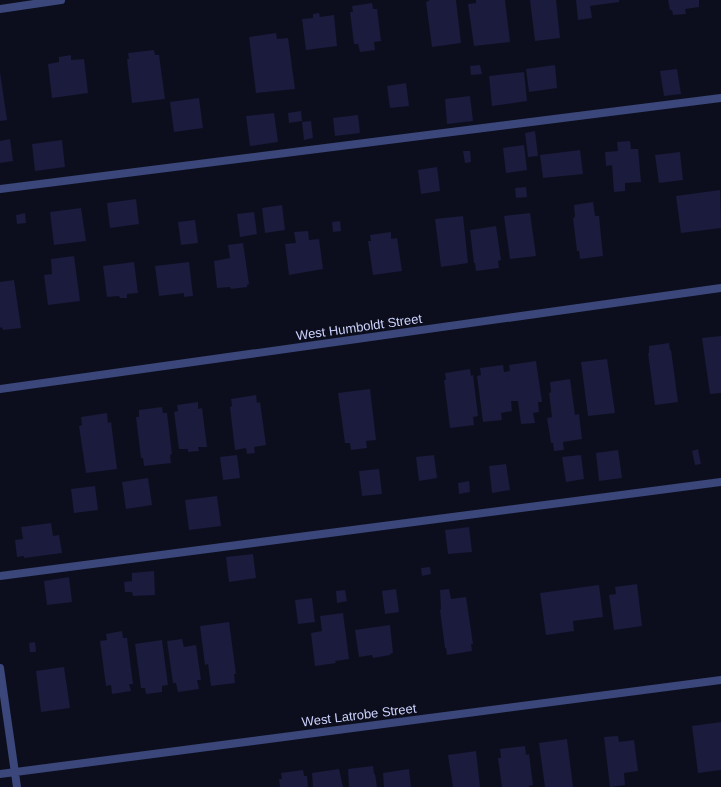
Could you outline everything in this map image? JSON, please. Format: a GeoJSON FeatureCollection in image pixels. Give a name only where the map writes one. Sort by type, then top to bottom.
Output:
{"type":"FeatureCollection","features":[{"type":"Feature","properties":{"kind":"street"},"geometry":{"type":"LineString","coordinates":[[0,9],[61,0]]}},
{"type":"Feature","properties":{"kind":"street"},"geometry":{"type":"LineString","coordinates":[[0,189],[721,98]]}},
{"type":"Feature","properties":{"kind":"street","name":"West Humboldt Street"},"geometry":{"type":"LineString","coordinates":[[0,389],[721,288]]}},
{"type":"Feature","properties":{"kind":"street"},"geometry":{"type":"LineString","coordinates":[[0,576],[721,482]]}},
{"type":"Feature","properties":{"kind":"street"},"geometry":{"type":"LineString","coordinates":[[0,668],[17,787]]}},
{"type":"Feature","properties":{"kind":"street","name":"West Latrobe Street"},"geometry":{"type":"LineString","coordinates":[[0,774],[721,680]]}},
{"type":"Feature","properties":{"kind":"building"},"geometry":{"type":"Polygon","coordinates":[[[429,0],[456,0],[461,43],[432,47],[426,2],[429,0]]]}},
{"type":"Feature","properties":{"kind":"building"},"geometry":{"type":"Polygon","coordinates":[[[476,0],[505,0],[510,42],[474,46],[468,4],[476,3],[476,0]]]}},
{"type":"Feature","properties":{"kind":"building"},"geometry":{"type":"Polygon","coordinates":[[[530,0],[556,0],[560,38],[535,41],[530,0]]]}},
{"type":"Feature","properties":{"kind":"building"},"geometry":{"type":"Polygon","coordinates":[[[576,0],[619,0],[619,2],[590,6],[592,18],[578,20],[576,0]]]}},
{"type":"Feature","properties":{"kind":"building"},"geometry":{"type":"Polygon","coordinates":[[[668,0],[699,0],[699,7],[685,9],[686,14],[673,15],[672,10],[670,10],[668,0]]]}},
{"type":"Feature","properties":{"kind":"building"},"geometry":{"type":"Polygon","coordinates":[[[372,3],[373,9],[377,9],[381,41],[374,42],[375,50],[360,52],[358,44],[354,44],[350,12],[353,12],[352,6],[372,3]]]}},
{"type":"Feature","properties":{"kind":"building"},"geometry":{"type":"Polygon","coordinates":[[[319,13],[320,17],[334,15],[337,46],[306,50],[302,19],[313,18],[313,14],[319,13]]]}},
{"type":"Feature","properties":{"kind":"building"},"geometry":{"type":"Polygon","coordinates":[[[276,33],[277,39],[288,38],[295,89],[256,93],[249,37],[276,33]]]}},
{"type":"Feature","properties":{"kind":"building"},"geometry":{"type":"Polygon","coordinates":[[[154,50],[155,55],[159,55],[165,99],[132,103],[127,59],[129,59],[128,53],[154,50]]]}},
{"type":"Feature","properties":{"kind":"building"},"geometry":{"type":"Polygon","coordinates":[[[71,55],[71,60],[84,59],[88,93],[52,98],[48,64],[59,62],[59,57],[71,55]]]}},
{"type":"Feature","properties":{"kind":"building"},"geometry":{"type":"Polygon","coordinates":[[[480,65],[482,74],[471,75],[470,66],[480,65]]]}},
{"type":"Feature","properties":{"kind":"building"},"geometry":{"type":"Polygon","coordinates":[[[555,65],[557,88],[529,92],[526,69],[555,65]]]}},
{"type":"Feature","properties":{"kind":"building"},"geometry":{"type":"Polygon","coordinates":[[[677,69],[681,94],[664,96],[660,71],[677,69]]]}},
{"type":"Feature","properties":{"kind":"building"},"geometry":{"type":"Polygon","coordinates":[[[0,72],[7,120],[0,121],[0,72]]]}},
{"type":"Feature","properties":{"kind":"building"},"geometry":{"type":"Polygon","coordinates":[[[524,72],[527,101],[492,106],[489,76],[524,72]]]}},
{"type":"Feature","properties":{"kind":"building"},"geometry":{"type":"Polygon","coordinates":[[[406,83],[409,106],[390,108],[387,86],[406,83]]]}},
{"type":"Feature","properties":{"kind":"building"},"geometry":{"type":"Polygon","coordinates":[[[470,96],[473,121],[447,124],[445,99],[470,96]]]}},
{"type":"Feature","properties":{"kind":"building"},"geometry":{"type":"Polygon","coordinates":[[[199,98],[203,128],[174,132],[170,102],[199,98]]]}},
{"type":"Feature","properties":{"kind":"building"},"geometry":{"type":"Polygon","coordinates":[[[301,111],[302,121],[289,123],[288,113],[301,111]]]}},
{"type":"Feature","properties":{"kind":"building"},"geometry":{"type":"Polygon","coordinates":[[[274,113],[278,142],[250,146],[246,116],[274,113]]]}},
{"type":"Feature","properties":{"kind":"building"},"geometry":{"type":"Polygon","coordinates":[[[358,115],[360,133],[335,136],[333,118],[358,115]]]}},
{"type":"Feature","properties":{"kind":"building"},"geometry":{"type":"Polygon","coordinates":[[[311,121],[313,138],[304,140],[302,122],[311,121]]]}},
{"type":"Feature","properties":{"kind":"building"},"geometry":{"type":"Polygon","coordinates":[[[535,131],[538,156],[528,157],[525,133],[535,131]]]}},
{"type":"Feature","properties":{"kind":"building"},"geometry":{"type":"Polygon","coordinates":[[[10,139],[13,161],[0,163],[0,141],[10,139]]]}},
{"type":"Feature","properties":{"kind":"building"},"geometry":{"type":"Polygon","coordinates":[[[62,140],[65,167],[35,171],[32,144],[62,140]]]}},
{"type":"Feature","properties":{"kind":"building"},"geometry":{"type":"Polygon","coordinates":[[[630,141],[631,149],[638,149],[641,182],[625,183],[625,191],[614,192],[612,165],[606,166],[605,152],[618,151],[617,142],[630,141]]]}},
{"type":"Feature","properties":{"kind":"building"},"geometry":{"type":"Polygon","coordinates":[[[524,145],[527,170],[506,173],[503,148],[524,145]]]}},
{"type":"Feature","properties":{"kind":"building"},"geometry":{"type":"Polygon","coordinates":[[[580,150],[583,174],[543,178],[540,155],[580,150]]]}},
{"type":"Feature","properties":{"kind":"building"},"geometry":{"type":"Polygon","coordinates":[[[463,151],[470,151],[471,162],[465,163],[463,151]]]}},
{"type":"Feature","properties":{"kind":"building"},"geometry":{"type":"Polygon","coordinates":[[[680,152],[683,180],[659,183],[655,155],[680,152]]]}},
{"type":"Feature","properties":{"kind":"building"},"geometry":{"type":"Polygon","coordinates":[[[437,167],[440,191],[421,194],[418,170],[437,167]]]}},
{"type":"Feature","properties":{"kind":"building"},"geometry":{"type":"Polygon","coordinates":[[[526,187],[527,197],[516,198],[515,188],[526,187]]]}},
{"type":"Feature","properties":{"kind":"building"},"geometry":{"type":"Polygon","coordinates":[[[720,190],[721,228],[681,233],[676,196],[720,190]]]}},
{"type":"Feature","properties":{"kind":"building"},"geometry":{"type":"Polygon","coordinates":[[[136,199],[139,224],[110,228],[107,203],[136,199]]]}},
{"type":"Feature","properties":{"kind":"building"},"geometry":{"type":"Polygon","coordinates":[[[593,202],[595,216],[599,216],[603,256],[580,259],[579,251],[577,251],[573,218],[575,217],[574,205],[593,202]]]}},
{"type":"Feature","properties":{"kind":"building"},"geometry":{"type":"Polygon","coordinates":[[[282,205],[285,230],[265,233],[262,208],[282,205]]]}},
{"type":"Feature","properties":{"kind":"building"},"geometry":{"type":"Polygon","coordinates":[[[81,208],[86,241],[54,245],[50,212],[81,208]]]}},
{"type":"Feature","properties":{"kind":"building"},"geometry":{"type":"Polygon","coordinates":[[[254,212],[257,234],[240,237],[237,214],[254,212]]]}},
{"type":"Feature","properties":{"kind":"building"},"geometry":{"type":"Polygon","coordinates":[[[25,213],[26,223],[17,224],[16,215],[25,213]]]}},
{"type":"Feature","properties":{"kind":"building"},"geometry":{"type":"Polygon","coordinates":[[[530,213],[536,256],[510,259],[504,216],[530,213]]]}},
{"type":"Feature","properties":{"kind":"building"},"geometry":{"type":"Polygon","coordinates":[[[463,216],[468,263],[441,267],[435,219],[463,216]]]}},
{"type":"Feature","properties":{"kind":"building"},"geometry":{"type":"Polygon","coordinates":[[[195,220],[198,243],[181,245],[178,222],[195,220]]]}},
{"type":"Feature","properties":{"kind":"building"},"geometry":{"type":"Polygon","coordinates":[[[340,221],[341,231],[333,232],[332,222],[340,221]]]}},
{"type":"Feature","properties":{"kind":"building"},"geometry":{"type":"Polygon","coordinates":[[[496,226],[501,260],[498,261],[499,268],[476,271],[470,230],[496,226]]]}},
{"type":"Feature","properties":{"kind":"building"},"geometry":{"type":"Polygon","coordinates":[[[308,231],[309,240],[319,239],[323,269],[289,275],[285,244],[296,243],[294,232],[308,231]]]}},
{"type":"Feature","properties":{"kind":"building"},"geometry":{"type":"Polygon","coordinates":[[[391,232],[391,239],[397,238],[402,271],[373,275],[368,241],[371,241],[370,235],[391,232]]]}},
{"type":"Feature","properties":{"kind":"building"},"geometry":{"type":"Polygon","coordinates":[[[243,243],[249,284],[247,287],[231,289],[230,287],[217,288],[214,261],[230,258],[228,245],[243,243]]]}},
{"type":"Feature","properties":{"kind":"building"},"geometry":{"type":"Polygon","coordinates":[[[74,256],[80,301],[48,305],[44,275],[52,274],[51,259],[74,256]]]}},
{"type":"Feature","properties":{"kind":"building"},"geometry":{"type":"Polygon","coordinates":[[[134,262],[138,293],[127,294],[127,298],[120,298],[119,296],[107,297],[103,266],[134,262]]]}},
{"type":"Feature","properties":{"kind":"building"},"geometry":{"type":"Polygon","coordinates":[[[189,262],[193,296],[184,297],[184,293],[159,296],[155,266],[189,262]]]}},
{"type":"Feature","properties":{"kind":"building"},"geometry":{"type":"Polygon","coordinates":[[[14,280],[21,328],[3,330],[2,327],[0,328],[0,282],[14,280]]]}},
{"type":"Feature","properties":{"kind":"building"},"geometry":{"type":"Polygon","coordinates":[[[721,336],[721,393],[710,394],[702,338],[721,336]]]}},
{"type":"Feature","properties":{"kind":"building"},"geometry":{"type":"Polygon","coordinates":[[[669,343],[678,402],[655,405],[648,353],[649,346],[669,343]]]}},
{"type":"Feature","properties":{"kind":"building"},"geometry":{"type":"Polygon","coordinates":[[[607,359],[615,413],[588,416],[581,362],[607,359]]]}},
{"type":"Feature","properties":{"kind":"building"},"geometry":{"type":"Polygon","coordinates":[[[536,361],[542,402],[538,402],[539,412],[533,413],[535,423],[521,424],[518,401],[511,401],[512,411],[501,413],[502,420],[483,422],[477,376],[481,375],[480,368],[503,365],[504,372],[507,372],[508,385],[507,371],[510,371],[509,365],[536,361]]]}},
{"type":"Feature","properties":{"kind":"building"},"geometry":{"type":"Polygon","coordinates":[[[470,369],[471,376],[473,375],[478,416],[473,417],[474,425],[450,428],[444,380],[446,380],[445,373],[470,369]]]}},
{"type":"Feature","properties":{"kind":"building"},"geometry":{"type":"Polygon","coordinates":[[[570,379],[575,415],[579,414],[582,439],[563,442],[564,450],[554,451],[553,443],[551,443],[547,418],[552,417],[549,393],[551,392],[550,382],[570,379]]]}},
{"type":"Feature","properties":{"kind":"building"},"geometry":{"type":"Polygon","coordinates":[[[370,389],[376,440],[366,441],[367,448],[351,450],[350,443],[345,443],[338,393],[370,389]]]}},
{"type":"Feature","properties":{"kind":"building"},"geometry":{"type":"Polygon","coordinates":[[[256,395],[257,403],[260,402],[266,445],[254,447],[255,453],[247,454],[246,448],[235,450],[230,407],[232,406],[231,399],[256,395]]]}},
{"type":"Feature","properties":{"kind":"building"},"geometry":{"type":"Polygon","coordinates":[[[198,402],[198,409],[202,408],[207,447],[198,447],[199,451],[188,452],[188,449],[179,449],[174,412],[178,411],[177,405],[198,402]]]}},
{"type":"Feature","properties":{"kind":"building"},"geometry":{"type":"Polygon","coordinates":[[[162,407],[163,413],[167,413],[172,454],[170,455],[171,463],[144,466],[143,458],[141,458],[136,417],[139,417],[139,410],[162,407]]]}},
{"type":"Feature","properties":{"kind":"building"},"geometry":{"type":"Polygon","coordinates":[[[107,413],[108,423],[111,422],[117,469],[86,473],[79,426],[82,425],[81,417],[107,413]]]}},
{"type":"Feature","properties":{"kind":"building"},"geometry":{"type":"Polygon","coordinates":[[[698,449],[701,464],[695,465],[692,451],[698,449]]]}},
{"type":"Feature","properties":{"kind":"building"},"geometry":{"type":"Polygon","coordinates":[[[618,450],[622,478],[599,481],[596,453],[618,450]]]}},
{"type":"Feature","properties":{"kind":"building"},"geometry":{"type":"Polygon","coordinates":[[[237,455],[240,478],[223,480],[220,457],[237,455]]]}},
{"type":"Feature","properties":{"kind":"building"},"geometry":{"type":"Polygon","coordinates":[[[434,455],[437,478],[419,481],[416,457],[434,455]]]}},
{"type":"Feature","properties":{"kind":"building"},"geometry":{"type":"Polygon","coordinates":[[[581,455],[584,479],[566,482],[562,457],[581,455]]]}},
{"type":"Feature","properties":{"kind":"building"},"geometry":{"type":"Polygon","coordinates":[[[506,464],[510,490],[492,493],[489,466],[506,464]]]}},
{"type":"Feature","properties":{"kind":"building"},"geometry":{"type":"Polygon","coordinates":[[[379,469],[382,494],[362,496],[359,471],[379,469]]]}},
{"type":"Feature","properties":{"kind":"building"},"geometry":{"type":"Polygon","coordinates":[[[148,478],[152,505],[126,509],[122,482],[148,478]]]}},
{"type":"Feature","properties":{"kind":"building"},"geometry":{"type":"Polygon","coordinates":[[[469,481],[470,492],[459,494],[458,483],[469,481]]]}},
{"type":"Feature","properties":{"kind":"building"},"geometry":{"type":"Polygon","coordinates":[[[95,486],[98,510],[74,513],[71,489],[95,486]]]}},
{"type":"Feature","properties":{"kind":"building"},"geometry":{"type":"Polygon","coordinates":[[[217,496],[221,526],[189,530],[185,500],[217,496]]]}},
{"type":"Feature","properties":{"kind":"building"},"geometry":{"type":"Polygon","coordinates":[[[51,523],[53,536],[59,535],[62,553],[24,558],[24,556],[17,557],[15,540],[23,539],[21,527],[51,523]]]}},
{"type":"Feature","properties":{"kind":"building"},"geometry":{"type":"Polygon","coordinates":[[[469,527],[472,552],[448,554],[445,530],[469,527]]]}},
{"type":"Feature","properties":{"kind":"building"},"geometry":{"type":"Polygon","coordinates":[[[253,554],[256,578],[229,582],[226,557],[253,554]]]}},
{"type":"Feature","properties":{"kind":"building"},"geometry":{"type":"Polygon","coordinates":[[[430,567],[431,574],[422,576],[421,568],[430,567]]]}},
{"type":"Feature","properties":{"kind":"building"},"geometry":{"type":"Polygon","coordinates":[[[154,571],[155,595],[133,596],[132,592],[125,592],[124,582],[132,581],[132,573],[154,571]]]}},
{"type":"Feature","properties":{"kind":"building"},"geometry":{"type":"Polygon","coordinates":[[[69,577],[72,602],[47,605],[44,581],[69,577]]]}},
{"type":"Feature","properties":{"kind":"building"},"geometry":{"type":"Polygon","coordinates":[[[637,584],[642,626],[614,630],[609,595],[616,594],[615,587],[637,584]]]}},
{"type":"Feature","properties":{"kind":"building"},"geometry":{"type":"Polygon","coordinates":[[[599,585],[603,617],[573,621],[574,631],[546,635],[540,593],[599,585]]]}},
{"type":"Feature","properties":{"kind":"building"},"geometry":{"type":"Polygon","coordinates":[[[396,589],[399,612],[385,614],[382,591],[396,589]]]}},
{"type":"Feature","properties":{"kind":"building"},"geometry":{"type":"Polygon","coordinates":[[[449,589],[451,599],[466,597],[473,644],[471,644],[472,651],[447,655],[440,610],[440,590],[449,589]]]}},
{"type":"Feature","properties":{"kind":"building"},"geometry":{"type":"Polygon","coordinates":[[[345,590],[347,601],[337,603],[336,591],[345,590]]]}},
{"type":"Feature","properties":{"kind":"building"},"geometry":{"type":"Polygon","coordinates":[[[312,598],[315,622],[298,624],[295,600],[312,598]]]}},
{"type":"Feature","properties":{"kind":"building"},"geometry":{"type":"Polygon","coordinates":[[[343,613],[349,659],[335,661],[336,663],[315,666],[311,633],[322,631],[320,616],[343,613]]]}},
{"type":"Feature","properties":{"kind":"building"},"geometry":{"type":"Polygon","coordinates":[[[229,622],[236,674],[234,674],[235,683],[211,686],[208,664],[205,665],[200,626],[229,622]]]}},
{"type":"Feature","properties":{"kind":"building"},"geometry":{"type":"Polygon","coordinates":[[[390,625],[393,653],[390,655],[373,658],[372,655],[359,657],[355,630],[390,625]]]}},
{"type":"Feature","properties":{"kind":"building"},"geometry":{"type":"Polygon","coordinates":[[[122,631],[123,638],[127,638],[133,684],[129,684],[131,691],[112,694],[111,685],[106,686],[100,641],[107,640],[106,634],[122,631]]]}},
{"type":"Feature","properties":{"kind":"building"},"geometry":{"type":"Polygon","coordinates":[[[182,639],[184,647],[196,645],[201,680],[197,680],[199,689],[178,692],[176,683],[173,683],[167,641],[182,639]]]}},
{"type":"Feature","properties":{"kind":"building"},"geometry":{"type":"Polygon","coordinates":[[[162,640],[168,685],[162,686],[162,692],[146,694],[145,688],[141,688],[135,644],[162,640]]]}},
{"type":"Feature","properties":{"kind":"building"},"geometry":{"type":"Polygon","coordinates":[[[35,642],[36,652],[30,652],[29,643],[35,642]]]}},
{"type":"Feature","properties":{"kind":"building"},"geometry":{"type":"Polygon","coordinates":[[[64,667],[70,708],[41,712],[36,671],[64,667]]]}},
{"type":"Feature","properties":{"kind":"building"},"geometry":{"type":"Polygon","coordinates":[[[721,722],[721,770],[698,773],[692,726],[721,722]]]}},
{"type":"Feature","properties":{"kind":"building"},"geometry":{"type":"Polygon","coordinates":[[[618,736],[619,742],[634,740],[638,771],[624,773],[625,785],[610,787],[604,737],[618,736]]]}},
{"type":"Feature","properties":{"kind":"building"},"geometry":{"type":"Polygon","coordinates":[[[567,739],[573,787],[545,787],[539,743],[567,739]]]}},
{"type":"Feature","properties":{"kind":"building"},"geometry":{"type":"Polygon","coordinates":[[[525,746],[526,755],[529,754],[533,785],[529,787],[502,787],[498,758],[501,758],[500,749],[525,746]]]}},
{"type":"Feature","properties":{"kind":"building"},"geometry":{"type":"Polygon","coordinates":[[[476,751],[480,787],[453,787],[448,755],[476,751]]]}},
{"type":"Feature","properties":{"kind":"building"},"geometry":{"type":"Polygon","coordinates":[[[373,766],[377,787],[349,787],[348,769],[373,766]]]}},
{"type":"Feature","properties":{"kind":"building"},"geometry":{"type":"Polygon","coordinates":[[[339,769],[343,787],[313,787],[312,773],[339,769]]]}},
{"type":"Feature","properties":{"kind":"building"},"geometry":{"type":"Polygon","coordinates":[[[409,769],[411,787],[384,787],[383,773],[409,769]]]}},
{"type":"Feature","properties":{"kind":"building"},"geometry":{"type":"Polygon","coordinates":[[[303,770],[304,776],[307,776],[308,787],[280,787],[279,779],[282,779],[281,773],[303,770]]]}}]}
